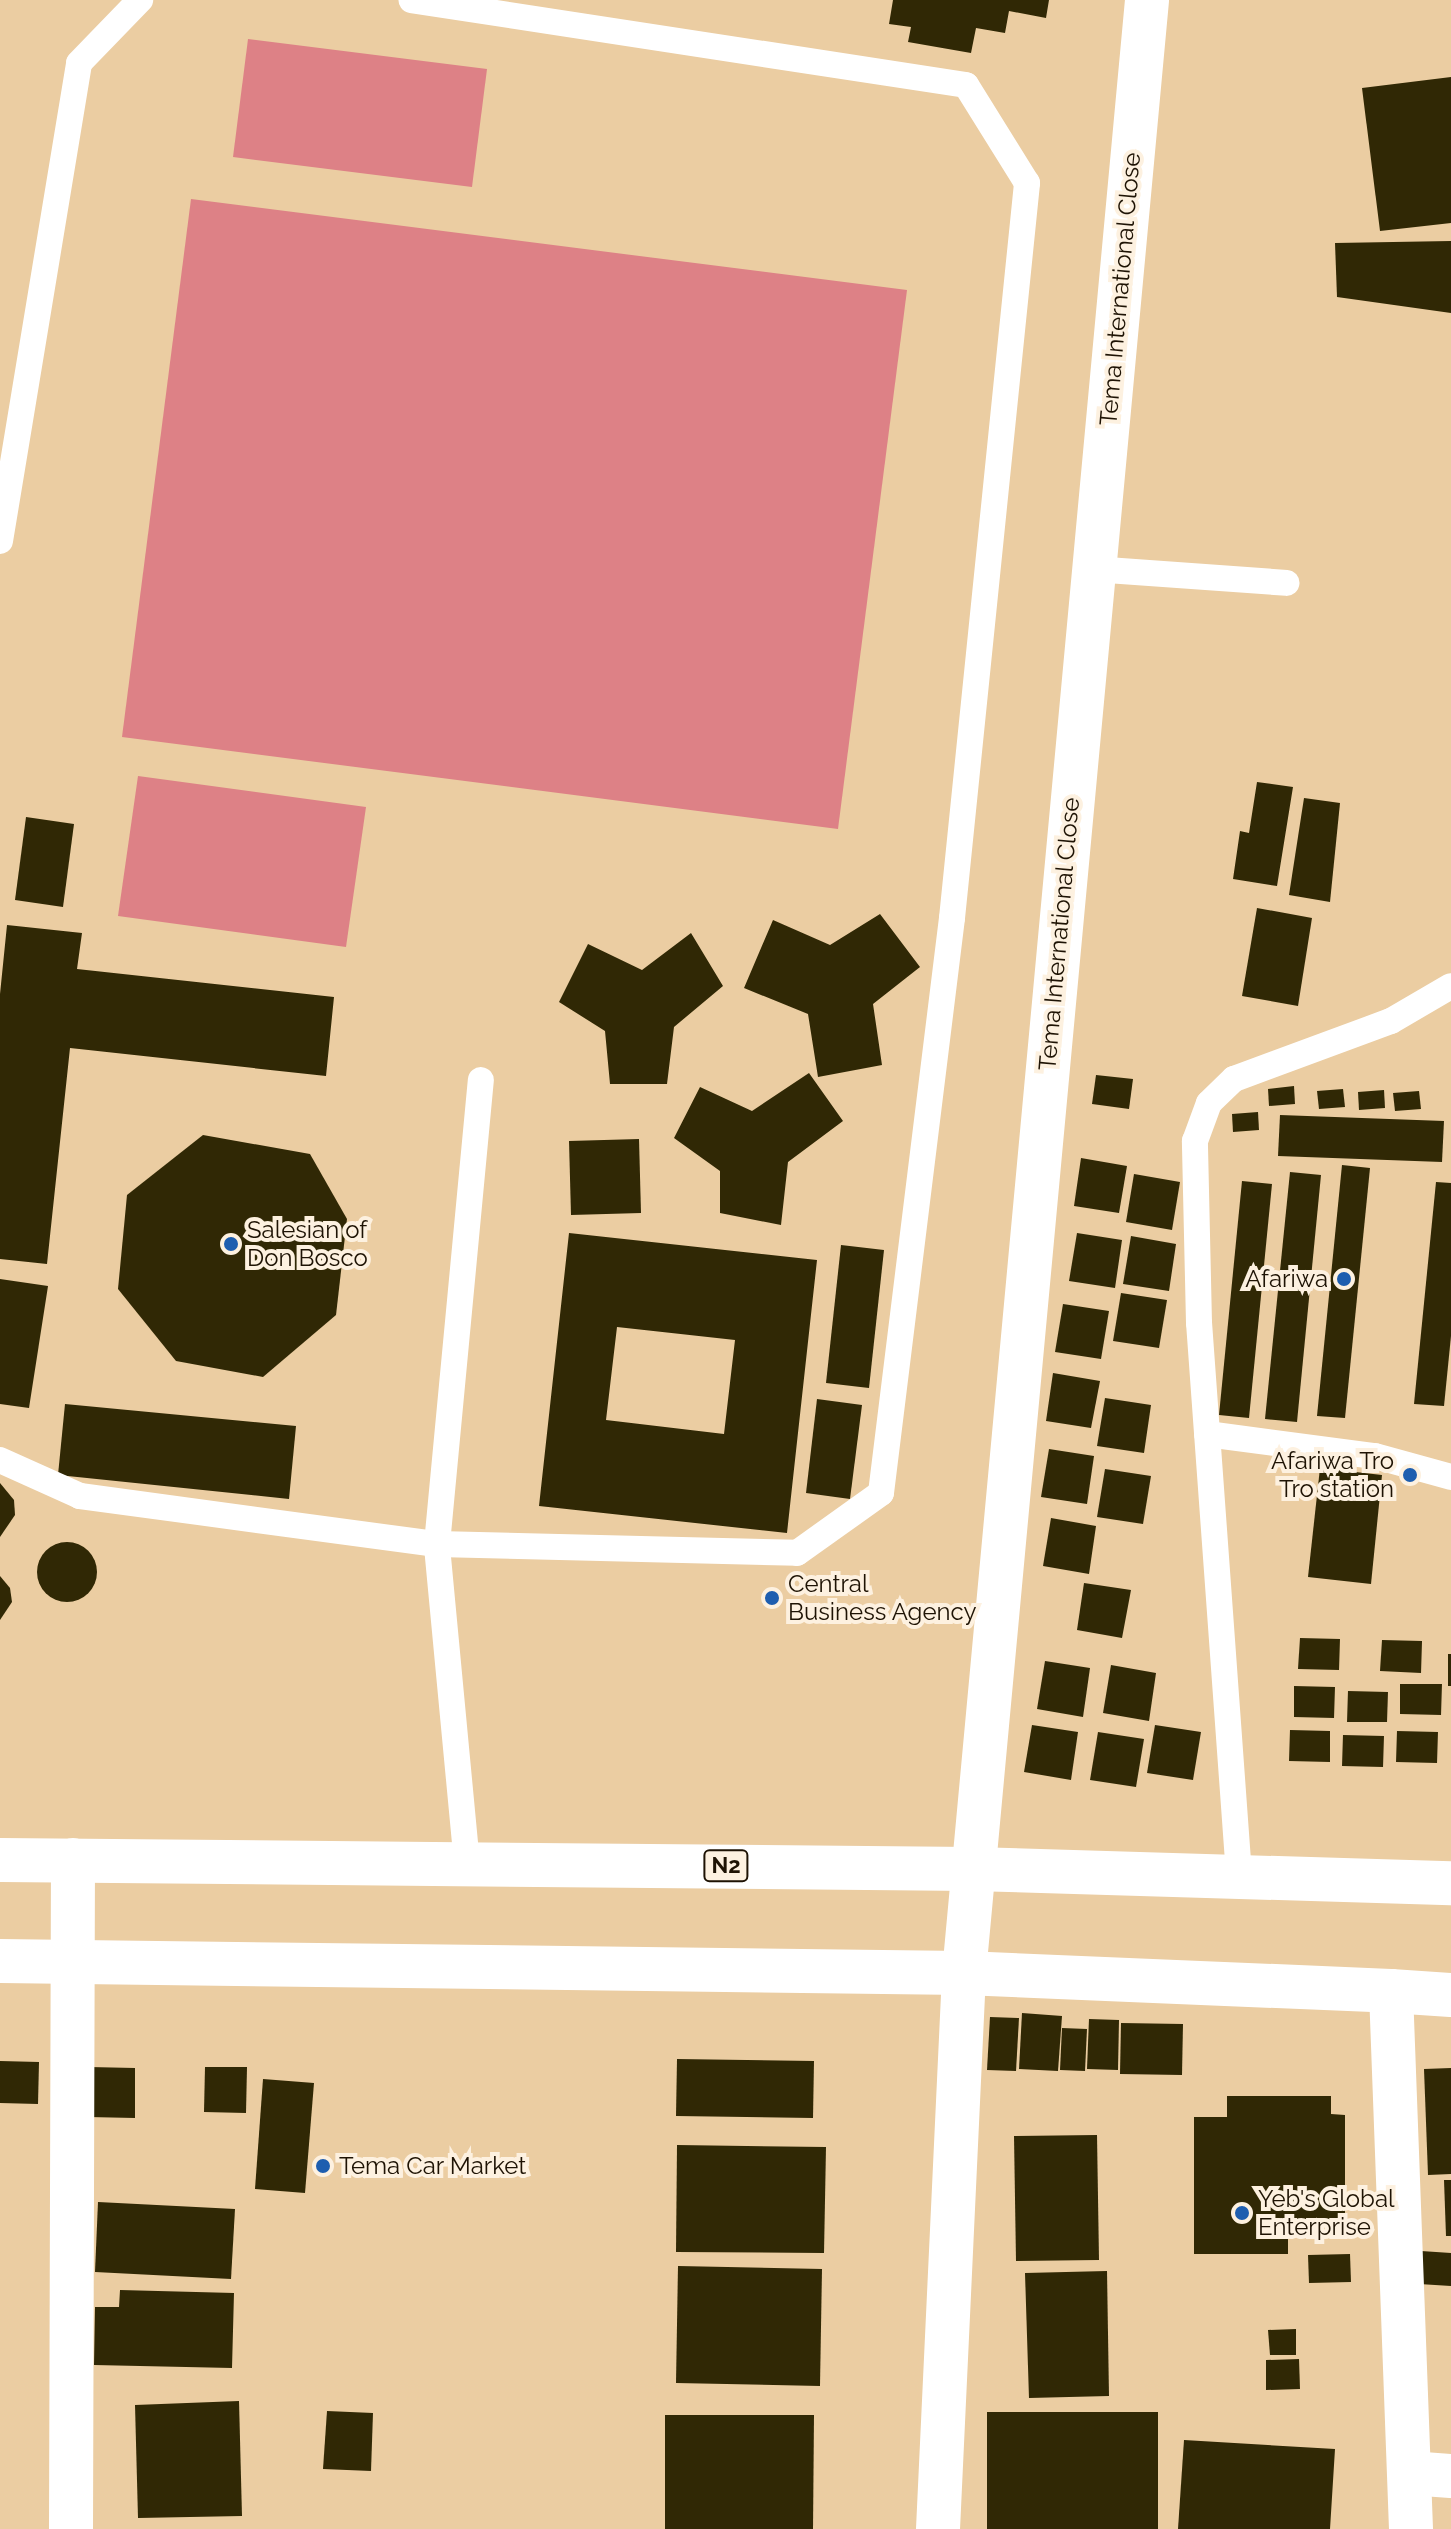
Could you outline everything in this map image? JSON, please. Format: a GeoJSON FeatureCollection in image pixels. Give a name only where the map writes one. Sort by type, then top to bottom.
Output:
{"type":"FeatureCollection","features":[{"type":"Feature","properties":{"kind":"main road","name":"Tema International Close"},"geometry":{"type":"LineString","coordinates":[[938,2529],[964,1973],[972,1869],[1147,0]]}},
{"type":"Feature","properties":{"kind":"main road","name":"N2"},"geometry":{"type":"LineString","coordinates":[[0,1860],[972,1869],[1451,1883]]}},
{"type":"Feature","properties":{"kind":"main road"},"geometry":{"type":"LineString","coordinates":[[71,2529],[73,1860]]}},
{"type":"Feature","properties":{"kind":"main road"},"geometry":{"type":"LineString","coordinates":[[0,1961],[964,1973],[1451,1995]]}},
{"type":"Feature","properties":{"kind":"main road"},"geometry":{"type":"LineString","coordinates":[[1391,1991],[1430,2474],[1411,2529]]}},
{"type":"Feature","properties":{"kind":"lane"},"geometry":{"type":"LineString","coordinates":[[0,541],[79,63],[140,0]]}},
{"type":"Feature","properties":{"kind":"lane"},"geometry":{"type":"LineString","coordinates":[[0,1460],[80,1496],[437,1544],[797,1553],[881,1493],[952,918],[1027,183],[966,85],[411,0]]}},
{"type":"Feature","properties":{"kind":"lane"},"geometry":{"type":"LineString","coordinates":[[1093,569],[1286,583]]}},
{"type":"Feature","properties":{"kind":"lane"},"geometry":{"type":"LineString","coordinates":[[1239,1875],[1199,1323],[1195,1141],[1209,1103],[1234,1079],[1391,1021],[1451,986]]}},
{"type":"Feature","properties":{"kind":"lane"},"geometry":{"type":"LineString","coordinates":[[467,1864],[437,1544],[481,1080]]}},
{"type":"Feature","properties":{"kind":"lane"},"geometry":{"type":"LineString","coordinates":[[1207,1434],[1375,1456],[1451,1477]]}},
{"type":"Feature","properties":{"kind":"shaded area"},"geometry":{"type":"Polygon","coordinates":[[[248,39],[487,69],[472,187],[233,157],[248,39]]]}},
{"type":"Feature","properties":{"kind":"shaded area"},"geometry":{"type":"Polygon","coordinates":[[[191,199],[907,290],[838,829],[122,737],[191,199]]]}},
{"type":"Feature","properties":{"kind":"shaded area"},"geometry":{"type":"Polygon","coordinates":[[[138,776],[366,807],[346,947],[118,916],[138,776]]]}},
{"type":"Feature","properties":{"kind":"building"},"geometry":{"type":"Polygon","coordinates":[[[893,0],[1049,0],[1046,18],[1009,11],[1005,33],[976,28],[971,53],[908,42],[911,27],[889,24],[893,0]]]}},
{"type":"Feature","properties":{"kind":"building"},"geometry":{"type":"Polygon","coordinates":[[[1451,77],[1451,223],[1380,231],[1362,88],[1451,77]]]}},
{"type":"Feature","properties":{"kind":"building"},"geometry":{"type":"Polygon","coordinates":[[[1451,241],[1451,313],[1337,297],[1335,243],[1451,241]]]}},
{"type":"Feature","properties":{"kind":"building"},"geometry":{"type":"Polygon","coordinates":[[[1257,782],[1293,787],[1277,886],[1233,879],[1240,831],[1249,833],[1257,782]]]}},
{"type":"Feature","properties":{"kind":"building"},"geometry":{"type":"Polygon","coordinates":[[[1304,798],[1340,803],[1330,902],[1289,895],[1304,798]]]}},
{"type":"Feature","properties":{"kind":"building"},"geometry":{"type":"Polygon","coordinates":[[[26,817],[74,824],[63,907],[15,900],[26,817]]]}},
{"type":"Feature","properties":{"kind":"building"},"geometry":{"type":"Polygon","coordinates":[[[1257,908],[1312,918],[1298,1006],[1242,996],[1257,908]]]}},
{"type":"Feature","properties":{"kind":"building"},"geometry":{"type":"Polygon","coordinates":[[[880,914],[920,967],[873,1004],[882,1065],[818,1077],[808,1014],[744,988],[773,920],[830,945],[880,914]]]}},
{"type":"Feature","properties":{"kind":"building"},"geometry":{"type":"Polygon","coordinates":[[[7,925],[82,933],[77,969],[334,997],[326,1076],[70,1048],[47,1264],[0,1259],[0,994],[7,925]]]}},
{"type":"Feature","properties":{"kind":"building"},"geometry":{"type":"Polygon","coordinates":[[[691,933],[723,986],[674,1027],[667,1084],[610,1084],[605,1031],[559,1002],[588,944],[642,970],[691,933]]]}},
{"type":"Feature","properties":{"kind":"building"},"geometry":{"type":"Polygon","coordinates":[[[809,1073],[843,1121],[788,1162],[781,1225],[720,1213],[720,1171],[674,1138],[700,1087],[752,1111],[809,1073]]]}},
{"type":"Feature","properties":{"kind":"building"},"geometry":{"type":"Polygon","coordinates":[[[1096,1075],[1133,1079],[1129,1109],[1092,1104],[1096,1075]]]}},
{"type":"Feature","properties":{"kind":"building"},"geometry":{"type":"Polygon","coordinates":[[[1294,1086],[1295,1104],[1269,1106],[1268,1089],[1294,1086]]]}},
{"type":"Feature","properties":{"kind":"building"},"geometry":{"type":"Polygon","coordinates":[[[1343,1089],[1345,1107],[1319,1109],[1317,1091],[1343,1089]]]}},
{"type":"Feature","properties":{"kind":"building"},"geometry":{"type":"Polygon","coordinates":[[[1384,1090],[1385,1108],[1359,1110],[1358,1092],[1384,1090]]]}},
{"type":"Feature","properties":{"kind":"building"},"geometry":{"type":"Polygon","coordinates":[[[1419,1091],[1421,1109],[1395,1111],[1393,1093],[1419,1091]]]}},
{"type":"Feature","properties":{"kind":"building"},"geometry":{"type":"Polygon","coordinates":[[[1258,1112],[1259,1130],[1233,1132],[1232,1114],[1258,1112]]]}},
{"type":"Feature","properties":{"kind":"building"},"geometry":{"type":"Polygon","coordinates":[[[1280,1115],[1444,1121],[1442,1162],[1278,1156],[1280,1115]]]}},
{"type":"Feature","properties":{"kind":"building"},"geometry":{"type":"Polygon","coordinates":[[[203,1135],[310,1154],[347,1219],[336,1315],[263,1377],[176,1361],[118,1289],[127,1195],[203,1135]]]}},
{"type":"Feature","properties":{"kind":"building"},"geometry":{"type":"Polygon","coordinates":[[[639,1139],[641,1213],[571,1215],[569,1141],[639,1139]]]}},
{"type":"Feature","properties":{"kind":"building"},"geometry":{"type":"Polygon","coordinates":[[[1081,1158],[1127,1166],[1119,1213],[1074,1206],[1081,1158]]]}},
{"type":"Feature","properties":{"kind":"building"},"geometry":{"type":"Polygon","coordinates":[[[1342,1165],[1370,1168],[1345,1418],[1317,1416],[1342,1165]]]}},
{"type":"Feature","properties":{"kind":"building"},"geometry":{"type":"Polygon","coordinates":[[[1290,1172],[1321,1175],[1297,1422],[1265,1419],[1290,1172]]]}},
{"type":"Feature","properties":{"kind":"building"},"geometry":{"type":"Polygon","coordinates":[[[1134,1174],[1180,1182],[1172,1230],[1126,1222],[1134,1174]]]}},
{"type":"Feature","properties":{"kind":"building"},"geometry":{"type":"Polygon","coordinates":[[[1242,1181],[1272,1184],[1249,1418],[1219,1415],[1242,1181]]]}},
{"type":"Feature","properties":{"kind":"building"},"geometry":{"type":"Polygon","coordinates":[[[1436,1182],[1451,1183],[1451,1336],[1444,1406],[1414,1404],[1436,1182]]]}},
{"type":"Feature","properties":{"kind":"building"},"geometry":{"type":"Polygon","coordinates":[[[569,1233],[817,1260],[787,1533],[539,1506],[569,1233]],[[617,1327],[606,1420],[724,1434],[735,1340],[617,1327]]]}},
{"type":"Feature","properties":{"kind":"building"},"geometry":{"type":"Polygon","coordinates":[[[1077,1233],[1122,1240],[1115,1288],[1069,1281],[1077,1233]]]}},
{"type":"Feature","properties":{"kind":"building"},"geometry":{"type":"Polygon","coordinates":[[[1131,1236],[1176,1244],[1169,1291],[1123,1284],[1131,1236]]]}},
{"type":"Feature","properties":{"kind":"building"},"geometry":{"type":"Polygon","coordinates":[[[841,1245],[884,1250],[869,1388],[826,1383],[841,1245]]]}},
{"type":"Feature","properties":{"kind":"building"},"geometry":{"type":"Polygon","coordinates":[[[0,1279],[48,1286],[29,1408],[0,1404],[0,1279]]]}},
{"type":"Feature","properties":{"kind":"building"},"geometry":{"type":"Polygon","coordinates":[[[1121,1293],[1167,1300],[1159,1348],[1113,1341],[1121,1293]]]}},
{"type":"Feature","properties":{"kind":"building"},"geometry":{"type":"Polygon","coordinates":[[[1063,1304],[1109,1311],[1101,1359],[1055,1352],[1063,1304]]]}},
{"type":"Feature","properties":{"kind":"building"},"geometry":{"type":"Polygon","coordinates":[[[1053,1373],[1100,1381],[1091,1428],[1046,1421],[1053,1373]]]}},
{"type":"Feature","properties":{"kind":"building"},"geometry":{"type":"Polygon","coordinates":[[[1105,1398],[1151,1405],[1144,1453],[1097,1446],[1105,1398]]]}},
{"type":"Feature","properties":{"kind":"building"},"geometry":{"type":"Polygon","coordinates":[[[817,1399],[862,1405],[850,1499],[806,1493],[817,1399]]]}},
{"type":"Feature","properties":{"kind":"building"},"geometry":{"type":"Polygon","coordinates":[[[65,1404],[296,1426],[289,1499],[58,1475],[65,1404]]]}},
{"type":"Feature","properties":{"kind":"building"},"geometry":{"type":"Polygon","coordinates":[[[1049,1449],[1094,1456],[1087,1504],[1041,1497],[1049,1449]]]}},
{"type":"Feature","properties":{"kind":"building"},"geometry":{"type":"Polygon","coordinates":[[[1320,1468],[1382,1475],[1371,1584],[1308,1577],[1320,1468]]]}},
{"type":"Feature","properties":{"kind":"building"},"geometry":{"type":"Polygon","coordinates":[[[1105,1469],[1151,1476],[1143,1524],[1097,1517],[1105,1469]]]}},
{"type":"Feature","properties":{"kind":"building"},"geometry":{"type":"Polygon","coordinates":[[[0,1483],[14,1500],[15,1515],[0,1537],[0,1483]]]}},
{"type":"Feature","properties":{"kind":"building"},"geometry":{"type":"Polygon","coordinates":[[[1051,1518],[1096,1526],[1089,1574],[1043,1566],[1051,1518]]]}},
{"type":"Feature","properties":{"kind":"building"},"geometry":{"type":"Polygon","coordinates":[[[67,1542],[78,1544],[88,1551],[95,1561],[95,1583],[88,1593],[78,1600],[67,1602],[56,1600],[46,1593],[39,1583],[37,1572],[39,1561],[46,1551],[56,1544],[67,1542]]]}},
{"type":"Feature","properties":{"kind":"building"},"geometry":{"type":"Polygon","coordinates":[[[0,1576],[10,1588],[12,1602],[0,1620],[0,1576]]]}},
{"type":"Feature","properties":{"kind":"building"},"geometry":{"type":"Polygon","coordinates":[[[1084,1583],[1131,1590],[1122,1638],[1077,1630],[1084,1583]]]}},
{"type":"Feature","properties":{"kind":"building"},"geometry":{"type":"Polygon","coordinates":[[[1300,1638],[1340,1639],[1339,1670],[1298,1669],[1300,1638]]]}},
{"type":"Feature","properties":{"kind":"building"},"geometry":{"type":"Polygon","coordinates":[[[1382,1640],[1422,1641],[1421,1673],[1380,1671],[1382,1640]]]}},
{"type":"Feature","properties":{"kind":"building"},"geometry":{"type":"Polygon","coordinates":[[[1448,1654],[1451,1654],[1451,1686],[1448,1686],[1448,1654]]]}},
{"type":"Feature","properties":{"kind":"building"},"geometry":{"type":"Polygon","coordinates":[[[1045,1661],[1090,1668],[1083,1717],[1037,1709],[1045,1661]]]}},
{"type":"Feature","properties":{"kind":"building"},"geometry":{"type":"Polygon","coordinates":[[[1111,1665],[1156,1673],[1149,1721],[1103,1713],[1111,1665]]]}},
{"type":"Feature","properties":{"kind":"building"},"geometry":{"type":"Polygon","coordinates":[[[1400,1684],[1442,1684],[1441,1715],[1400,1714],[1400,1684]]]}},
{"type":"Feature","properties":{"kind":"building"},"geometry":{"type":"Polygon","coordinates":[[[1294,1686],[1335,1687],[1334,1718],[1294,1717],[1294,1686]]]}},
{"type":"Feature","properties":{"kind":"building"},"geometry":{"type":"Polygon","coordinates":[[[1348,1691],[1388,1692],[1387,1722],[1347,1722],[1348,1691]]]}},
{"type":"Feature","properties":{"kind":"building"},"geometry":{"type":"Polygon","coordinates":[[[1032,1725],[1078,1732],[1071,1780],[1024,1772],[1032,1725]]]}},
{"type":"Feature","properties":{"kind":"building"},"geometry":{"type":"Polygon","coordinates":[[[1155,1725],[1201,1732],[1193,1780],[1147,1773],[1155,1725]]]}},
{"type":"Feature","properties":{"kind":"building"},"geometry":{"type":"Polygon","coordinates":[[[1290,1730],[1330,1731],[1330,1762],[1289,1761],[1290,1730]]]}},
{"type":"Feature","properties":{"kind":"building"},"geometry":{"type":"Polygon","coordinates":[[[1397,1731],[1438,1732],[1437,1763],[1396,1762],[1397,1731]]]}},
{"type":"Feature","properties":{"kind":"building"},"geometry":{"type":"Polygon","coordinates":[[[1098,1732],[1144,1739],[1136,1787],[1090,1780],[1098,1732]]]}},
{"type":"Feature","properties":{"kind":"building"},"geometry":{"type":"Polygon","coordinates":[[[1343,1735],[1384,1736],[1383,1767],[1342,1766],[1343,1735]]]}},
{"type":"Feature","properties":{"kind":"building"},"geometry":{"type":"Polygon","coordinates":[[[1022,2013],[1062,2016],[1058,2071],[1019,2069],[1022,2013]]]}},
{"type":"Feature","properties":{"kind":"building"},"geometry":{"type":"Polygon","coordinates":[[[990,2017],[1019,2018],[1016,2071],[987,2070],[990,2017]]]}},
{"type":"Feature","properties":{"kind":"building"},"geometry":{"type":"Polygon","coordinates":[[[1089,2019],[1119,2020],[1118,2070],[1087,2069],[1089,2019]]]}},
{"type":"Feature","properties":{"kind":"building"},"geometry":{"type":"Polygon","coordinates":[[[1121,2023],[1183,2024],[1182,2075],[1120,2074],[1121,2023]]]}},
{"type":"Feature","properties":{"kind":"building"},"geometry":{"type":"Polygon","coordinates":[[[1062,2028],[1087,2029],[1085,2071],[1060,2070],[1062,2028]]]}},
{"type":"Feature","properties":{"kind":"building"},"geometry":{"type":"Polygon","coordinates":[[[677,2059],[814,2061],[813,2118],[676,2116],[677,2059]]]}},
{"type":"Feature","properties":{"kind":"building"},"geometry":{"type":"Polygon","coordinates":[[[0,2061],[39,2062],[38,2104],[0,2103],[0,2061]]]}},
{"type":"Feature","properties":{"kind":"building"},"geometry":{"type":"Polygon","coordinates":[[[89,2067],[135,2068],[135,2118],[88,2117],[89,2067]]]}},
{"type":"Feature","properties":{"kind":"building"},"geometry":{"type":"Polygon","coordinates":[[[205,2067],[247,2067],[246,2113],[204,2112],[205,2067]]]}},
{"type":"Feature","properties":{"kind":"building"},"geometry":{"type":"Polygon","coordinates":[[[1451,2068],[1451,2174],[1428,2175],[1424,2069],[1451,2068]]]}},
{"type":"Feature","properties":{"kind":"building"},"geometry":{"type":"Polygon","coordinates":[[[263,2079],[314,2083],[305,2193],[255,2189],[263,2079]]]}},
{"type":"Feature","properties":{"kind":"building"},"geometry":{"type":"Polygon","coordinates":[[[1227,2096],[1331,2096],[1331,2114],[1345,2115],[1345,2227],[1288,2227],[1288,2254],[1194,2254],[1194,2117],[1227,2117],[1227,2096]]]}},
{"type":"Feature","properties":{"kind":"building"},"geometry":{"type":"Polygon","coordinates":[[[1097,2135],[1099,2260],[1016,2261],[1014,2136],[1097,2135]]]}},
{"type":"Feature","properties":{"kind":"building"},"geometry":{"type":"Polygon","coordinates":[[[677,2145],[826,2147],[824,2253],[676,2252],[677,2145]]]}},
{"type":"Feature","properties":{"kind":"building"},"geometry":{"type":"Polygon","coordinates":[[[1444,2180],[1451,2180],[1451,2236],[1446,2236],[1444,2180]]]}},
{"type":"Feature","properties":{"kind":"building"},"geometry":{"type":"Polygon","coordinates":[[[98,2202],[235,2209],[231,2279],[95,2272],[98,2202]]]}},
{"type":"Feature","properties":{"kind":"building"},"geometry":{"type":"Polygon","coordinates":[[[1421,2251],[1451,2253],[1451,2286],[1419,2284],[1421,2251]]]}},
{"type":"Feature","properties":{"kind":"building"},"geometry":{"type":"Polygon","coordinates":[[[1350,2254],[1351,2282],[1309,2283],[1308,2255],[1350,2254]]]}},
{"type":"Feature","properties":{"kind":"building"},"geometry":{"type":"Polygon","coordinates":[[[678,2266],[822,2269],[820,2386],[676,2383],[678,2266]]]}},
{"type":"Feature","properties":{"kind":"building"},"geometry":{"type":"Polygon","coordinates":[[[1107,2271],[1109,2396],[1029,2398],[1025,2273],[1107,2271]]]}},
{"type":"Feature","properties":{"kind":"building"},"geometry":{"type":"Polygon","coordinates":[[[120,2290],[234,2293],[232,2368],[94,2365],[95,2307],[119,2307],[120,2290]]]}},
{"type":"Feature","properties":{"kind":"building"},"geometry":{"type":"Polygon","coordinates":[[[1296,2329],[1296,2355],[1270,2355],[1268,2330],[1296,2329]]]}},
{"type":"Feature","properties":{"kind":"building"},"geometry":{"type":"Polygon","coordinates":[[[1299,2359],[1300,2389],[1266,2390],[1266,2360],[1299,2359]]]}},
{"type":"Feature","properties":{"kind":"building"},"geometry":{"type":"Polygon","coordinates":[[[239,2401],[242,2516],[138,2518],[135,2405],[239,2401]]]}},
{"type":"Feature","properties":{"kind":"building"},"geometry":{"type":"Polygon","coordinates":[[[327,2411],[373,2413],[371,2471],[323,2469],[327,2411]]]}},
{"type":"Feature","properties":{"kind":"building"},"geometry":{"type":"Polygon","coordinates":[[[987,2412],[1158,2412],[1158,2529],[987,2529],[987,2412]]]}},
{"type":"Feature","properties":{"kind":"building"},"geometry":{"type":"Polygon","coordinates":[[[665,2415],[814,2415],[813,2529],[665,2529],[665,2415]]]}},
{"type":"Feature","properties":{"kind":"building"},"geometry":{"type":"Polygon","coordinates":[[[1184,2440],[1335,2449],[1330,2529],[1178,2529],[1184,2440]]]}},
{"type":"Feature","properties":{"kind":"place","name":"Salesian of Don Bosco"},"geometry":{"type":"Point","coordinates":[231,1244]}},
{"type":"Feature","properties":{"kind":"place","name":"Afariwa"},"geometry":{"type":"Point","coordinates":[1344,1279]}},
{"type":"Feature","properties":{"kind":"place","name":"Afariwa Tro Tro station"},"geometry":{"type":"Point","coordinates":[1410,1475]}},
{"type":"Feature","properties":{"kind":"place","name":"Central Business Agency"},"geometry":{"type":"Point","coordinates":[772,1598]}},
{"type":"Feature","properties":{"kind":"place","name":"Tema Car Market"},"geometry":{"type":"Point","coordinates":[323,2166]}},
{"type":"Feature","properties":{"kind":"place","name":"Yeb's Global Enterprise"},"geometry":{"type":"Point","coordinates":[1242,2213]}}]}
